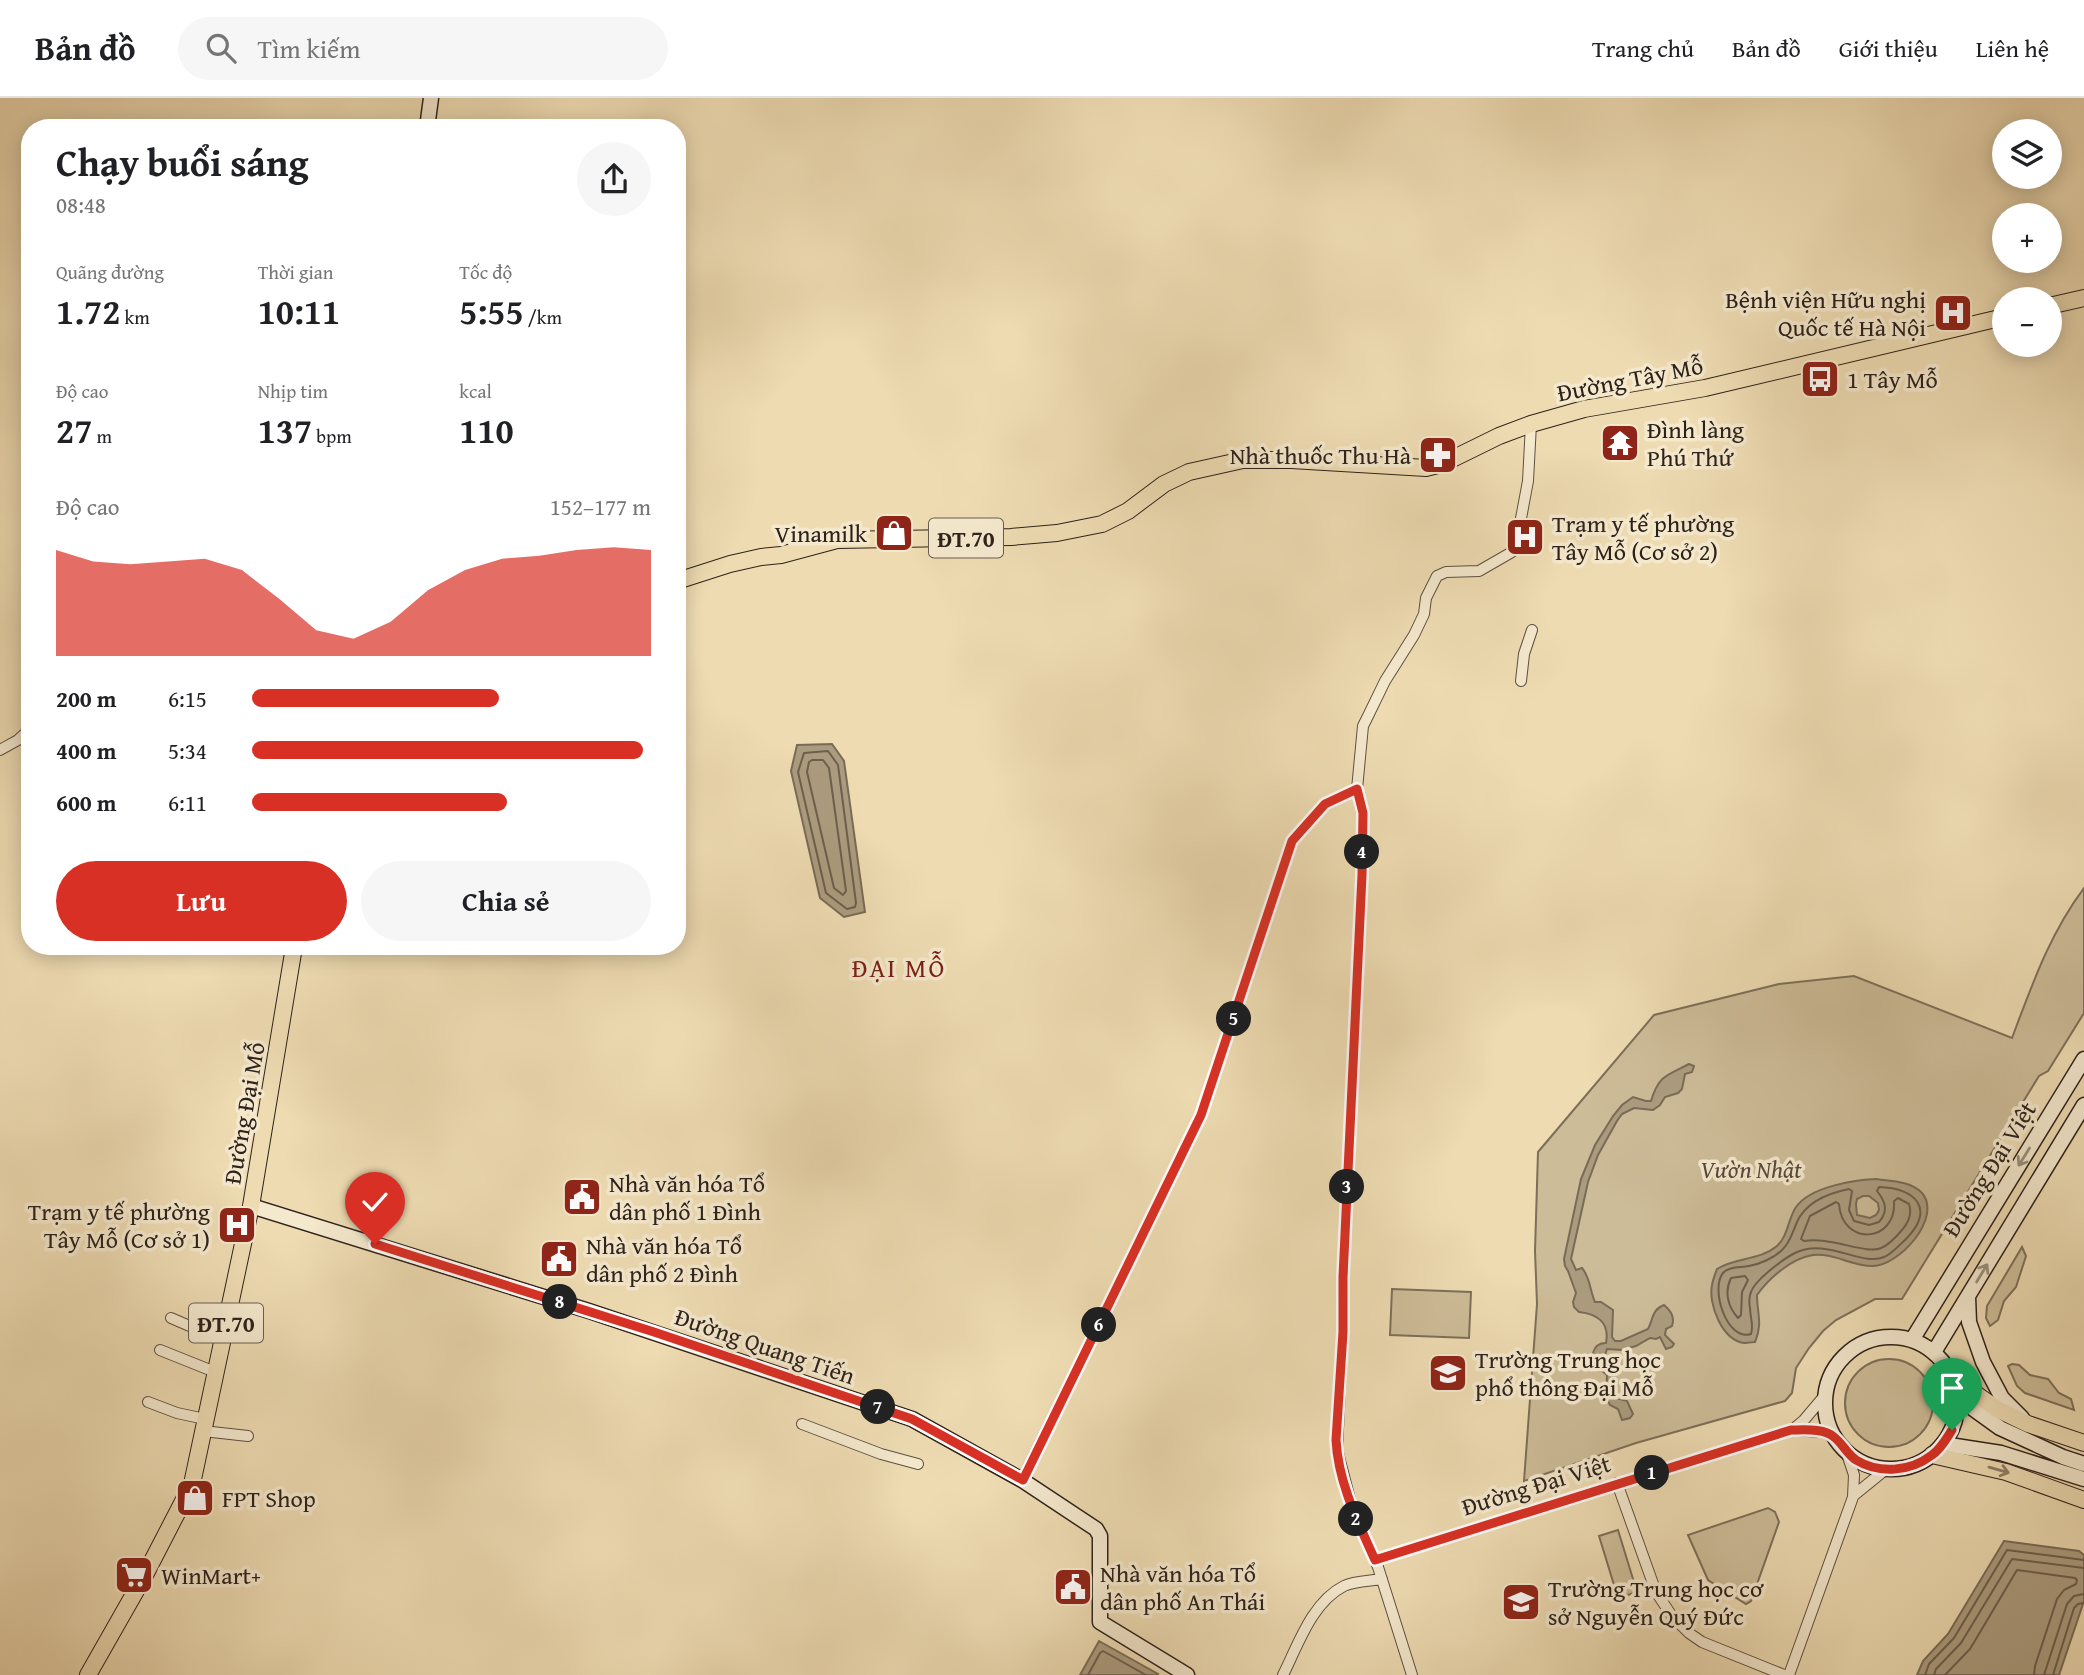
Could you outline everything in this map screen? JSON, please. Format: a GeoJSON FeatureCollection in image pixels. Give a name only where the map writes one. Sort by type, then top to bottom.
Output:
{"type":"FeatureCollection","features":[{"type":"Feature","properties":{"kind":"main road"},"geometry":{"type":"LineString","coordinates":[[2062,303],[2084,298]]}},
{"type":"Feature","properties":{"kind":"main road","name":"Đường Tây Mỗ"},"geometry":{"type":"LineString","coordinates":[[686,577],[730,564],[781,555],[836,540],[1011,537],[1056,533],[1102,524],[1128,511],[1164,484],[1189,472],[1243,460],[1426,468],[1442,464],[1499,436],[1531,424],[1584,409],[1713,386],[1992,320]]}},
{"type":"Feature","properties":{"kind":"main road","name":"Đường Đại Mỗ"},"geometry":{"type":"LineString","coordinates":[[88,1675],[146,1573],[192,1484],[251,1206],[293,955]]}},
{"type":"Feature","properties":{"kind":"main road"},"geometry":{"type":"LineString","coordinates":[[1952,1377],[1997,1409],[2028,1424],[2084,1443]]}},
{"type":"Feature","properties":{"kind":"main road"},"geometry":{"type":"LineString","coordinates":[[1938,1450],[2084,1500]]}},
{"type":"Feature","properties":{"kind":"street"},"geometry":{"type":"LineString","coordinates":[[428,119],[431,98]]}},
{"type":"Feature","properties":{"kind":"street"},"geometry":{"type":"LineString","coordinates":[[1412,1675],[1382,1579],[1353,1511],[1338,1458],[1336,1440],[1362,875],[1363,813],[1357,789],[1363,726],[1385,681],[1414,635],[1424,614],[1426,598],[1437,576],[1446,572],[1479,571],[1512,552],[1516,545],[1528,481],[1531,424]]}},
{"type":"Feature","properties":{"kind":"street"},"geometry":{"type":"LineString","coordinates":[[1521,681],[1524,654],[1532,630]]}},
{"type":"Feature","properties":{"kind":"street"},"geometry":{"type":"LineString","coordinates":[[0,750],[21,737]]}},
{"type":"Feature","properties":{"kind":"street"},"geometry":{"type":"LineString","coordinates":[[1023,1480],[1201,1115],[1292,841],[1325,804],[1357,789]]}},
{"type":"Feature","properties":{"kind":"street","name":"Đường Đại Việt"},"geometry":{"type":"LineString","coordinates":[[1912,1340],[2084,1059]]}},
{"type":"Feature","properties":{"kind":"street","name":"Đường Đại Việt"},"geometry":{"type":"LineString","coordinates":[[1934,1352],[2084,1105]]}},
{"type":"Feature","properties":{"kind":"street"},"geometry":{"type":"LineString","coordinates":[[2038,1134],[2059,1147]]}},
{"type":"Feature","properties":{"kind":"street","name":"Đường Quang Tiến"},"geometry":{"type":"LineString","coordinates":[[251,1206],[589,1311],[912,1419],[1023,1480],[1096,1529],[1100,1536],[1100,1622],[1187,1675]]}},
{"type":"Feature","properties":{"kind":"street"},"geometry":{"type":"LineString","coordinates":[[1968,1296],[1969,1321],[1983,1362],[2002,1398],[2028,1424]]}},
{"type":"Feature","properties":{"kind":"street"},"geometry":{"type":"LineString","coordinates":[[171,1318],[222,1340]]}},
{"type":"Feature","properties":{"kind":"street"},"geometry":{"type":"LineString","coordinates":[[1891,1336],[1912,1340],[1934,1352],[1952,1377],[1957,1397],[1954,1422],[1938,1450],[1914,1466],[1885,1470],[1867,1466],[1846,1451],[1833,1436],[1826,1412],[1828,1383],[1837,1364],[1852,1349],[1870,1340],[1891,1336]]}},
{"type":"Feature","properties":{"kind":"street"},"geometry":{"type":"LineString","coordinates":[[160,1350],[215,1372]]}},
{"type":"Feature","properties":{"kind":"street","name":"Đường Đại Việt"},"geometry":{"type":"LineString","coordinates":[[1375,1560],[1791,1430],[1804,1420],[1826,1394]]}},
{"type":"Feature","properties":{"kind":"street"},"geometry":{"type":"LineString","coordinates":[[1957,1397],[2000,1428],[2084,1464]]}},
{"type":"Feature","properties":{"kind":"street"},"geometry":{"type":"LineString","coordinates":[[148,1402],[204,1425],[248,1436]]}},
{"type":"Feature","properties":{"kind":"street"},"geometry":{"type":"LineString","coordinates":[[802,1424],[881,1454],[918,1464]]}},
{"type":"Feature","properties":{"kind":"street","name":"Đường Đại Việt"},"geometry":{"type":"LineString","coordinates":[[1791,1430],[1822,1432],[1833,1436]]}},
{"type":"Feature","properties":{"kind":"street"},"geometry":{"type":"LineString","coordinates":[[1938,1450],[2001,1453],[2084,1479]]}},
{"type":"Feature","properties":{"kind":"street"},"geometry":{"type":"LineString","coordinates":[[1617,1483],[1656,1592],[1672,1616],[1702,1642],[1787,1675],[1853,1497],[1854,1475],[1846,1451]]}},
{"type":"Feature","properties":{"kind":"street"},"geometry":{"type":"LineString","coordinates":[[1853,1497],[1885,1470]]}},
{"type":"Feature","properties":{"kind":"street"},"geometry":{"type":"LineString","coordinates":[[1283,1675],[1315,1614],[1328,1598],[1346,1585],[1382,1579]]}},
{"type":"Feature","properties":{"kind":"green space","name":"Vườn Nhật"},"geometry":{"type":"Polygon","coordinates":[[[2084,888],[2084,1013],[2048,1071],[2039,1076],[1902,1299],[1875,1299],[1836,1320],[1823,1331],[1796,1368],[1792,1393],[1785,1401],[1636,1443],[1524,1481],[1537,1304],[1535,1251],[1538,1152],[1654,1015],[1779,984],[1854,976],[2012,1038],[2052,941],[2084,888]]]}},
{"type":"Feature","properties":{"kind":"green space"},"geometry":{"type":"Polygon","coordinates":[[[2022,1247],[2026,1256],[2016,1287],[2004,1301],[1998,1320],[1990,1326],[1986,1318],[1987,1306],[2022,1247]]]}},
{"type":"Feature","properties":{"kind":"green space"},"geometry":{"type":"Polygon","coordinates":[[[1392,1289],[1471,1292],[1469,1338],[1390,1335],[1392,1289]]]}},
{"type":"Feature","properties":{"kind":"green space"},"geometry":{"type":"Polygon","coordinates":[[[1889,1359],[1906,1363],[1920,1372],[1929,1386],[1933,1403],[1929,1420],[1920,1434],[1906,1443],[1889,1447],[1872,1443],[1858,1434],[1849,1420],[1845,1403],[1849,1386],[1858,1372],[1872,1363],[1889,1359]]]}},
{"type":"Feature","properties":{"kind":"green space"},"geometry":{"type":"Polygon","coordinates":[[[2019,1365],[2030,1375],[2048,1379],[2059,1393],[2071,1399],[2074,1410],[2025,1393],[2017,1386],[2008,1366],[2019,1365]]]}},
{"type":"Feature","properties":{"kind":"green space"},"geometry":{"type":"Polygon","coordinates":[[[1768,1508],[1775,1512],[1779,1522],[1751,1601],[1746,1604],[1708,1580],[1688,1535],[1768,1508]]]}},
{"type":"Feature","properties":{"kind":"green space"},"geometry":{"type":"Polygon","coordinates":[[[1618,1530],[1637,1592],[1618,1598],[1599,1536],[1618,1530]]]}},
{"type":"Feature","properties":{"kind":"water"},"geometry":{"type":"Polygon","coordinates":[[[832,744],[844,761],[865,912],[844,917],[820,898],[791,771],[797,745],[832,744]]]}},
{"type":"Feature","properties":{"kind":"water"},"geometry":{"type":"Polygon","coordinates":[[[1689,1064],[1694,1066],[1692,1072],[1685,1074],[1682,1089],[1678,1093],[1665,1097],[1653,1110],[1634,1108],[1622,1114],[1617,1121],[1598,1155],[1588,1182],[1571,1259],[1576,1270],[1582,1268],[1585,1272],[1595,1302],[1601,1302],[1613,1310],[1612,1337],[1615,1341],[1648,1329],[1655,1312],[1664,1305],[1673,1317],[1672,1326],[1666,1329],[1665,1335],[1674,1344],[1672,1347],[1666,1349],[1660,1337],[1650,1338],[1622,1350],[1607,1349],[1605,1355],[1617,1386],[1614,1392],[1616,1398],[1627,1401],[1633,1414],[1622,1420],[1618,1409],[1610,1405],[1606,1397],[1607,1375],[1595,1370],[1594,1365],[1595,1348],[1606,1343],[1604,1324],[1597,1317],[1579,1312],[1574,1307],[1576,1293],[1564,1259],[1581,1179],[1595,1145],[1613,1116],[1633,1097],[1651,1101],[1660,1081],[1689,1064]]]}},
{"type":"Feature","properties":{"kind":"water"},"geometry":{"type":"Polygon","coordinates":[[[1867,1180],[1900,1182],[1922,1193],[1927,1203],[1927,1215],[1915,1239],[1894,1259],[1872,1266],[1821,1255],[1805,1257],[1789,1264],[1757,1295],[1759,1324],[1755,1342],[1744,1343],[1729,1335],[1718,1320],[1712,1302],[1712,1285],[1717,1269],[1731,1262],[1763,1254],[1777,1246],[1796,1207],[1811,1194],[1844,1183],[1867,1180]],[[1869,1196],[1857,1199],[1857,1215],[1870,1218],[1876,1215],[1879,1210],[1878,1203],[1869,1196]]]}},
{"type":"Feature","properties":{"kind":"water"},"geometry":{"type":"Polygon","coordinates":[[[2004,1541],[2079,1551],[2084,1555],[2084,1601],[2059,1675],[1917,1675],[1923,1661],[1948,1634],[2004,1541]]]}},
{"type":"Feature","properties":{"kind":"water"},"geometry":{"type":"Polygon","coordinates":[[[1099,1641],[1158,1674],[1080,1675],[1099,1641]]]}},
{"type":"Feature","properties":{"kind":"place","name":"Bệnh viện Hữu nghị Quốc tế Hà Nội"},"geometry":{"type":"Point","coordinates":[1953,313]}},
{"type":"Feature","properties":{"kind":"place","name":"1 Tây Mỗ"},"geometry":{"type":"Point","coordinates":[1820,379]}},
{"type":"Feature","properties":{"kind":"place","name":"Đình làng Phú Thứ"},"geometry":{"type":"Point","coordinates":[1620,443]}},
{"type":"Feature","properties":{"kind":"place","name":"Nhà thuốc Thu Hà"},"geometry":{"type":"Point","coordinates":[1438,455]}},
{"type":"Feature","properties":{"kind":"place","name":"Vinamilk"},"geometry":{"type":"Point","coordinates":[894,533]}},
{"type":"Feature","properties":{"kind":"place","name":"Trạm y tế phường Tây Mỗ (Cơ sở 2)"},"geometry":{"type":"Point","coordinates":[1525,537]}},
{"type":"Feature","properties":{"kind":"place","name":"Nhà văn hóa Tổ dân phố 1 Đình"},"geometry":{"type":"Point","coordinates":[582,1197]}},
{"type":"Feature","properties":{"kind":"place","name":"Trạm y tế phường Tây Mỗ (Cơ sở 1)"},"geometry":{"type":"Point","coordinates":[237,1225]}},
{"type":"Feature","properties":{"kind":"place","name":"Nhà văn hóa Tổ dân phố 2 Đình"},"geometry":{"type":"Point","coordinates":[559,1259]}},
{"type":"Feature","properties":{"kind":"place","name":"Trường Trung học phổ thông Đại Mỗ"},"geometry":{"type":"Point","coordinates":[1448,1373]}},
{"type":"Feature","properties":{"kind":"place","name":"FPT Shop"},"geometry":{"type":"Point","coordinates":[195,1498]}},
{"type":"Feature","properties":{"kind":"place","name":"WinMart+"},"geometry":{"type":"Point","coordinates":[134,1575]}},
{"type":"Feature","properties":{"kind":"place","name":"Nhà văn hóa Tổ dân phố An Thái"},"geometry":{"type":"Point","coordinates":[1073,1587]}},
{"type":"Feature","properties":{"kind":"place","name":"Trường Trung học cơ sở Nguyễn Quý Đức"},"geometry":{"type":"Point","coordinates":[1521,1602]}},
{"type":"Feature","properties":{"kind":"district","name":"ĐẠI MỖ"},"geometry":{"type":"Point","coordinates":[899,967]}},
{"type":"Feature","properties":{"kind":"route"},"geometry":{"type":"LineString","coordinates":[[375,1244],[654,1332],[912,1419],[1023,1480],[1201,1115],[1292,841],[1325,804],[1357,789],[1363,813],[1362,875],[1336,1440],[1338,1458],[1353,1511],[1375,1560],[1791,1430],[1822,1432],[1833,1436],[1853,1458],[1867,1466],[1893,1470],[1914,1466],[1932,1455],[1952,1430]]}}]}
